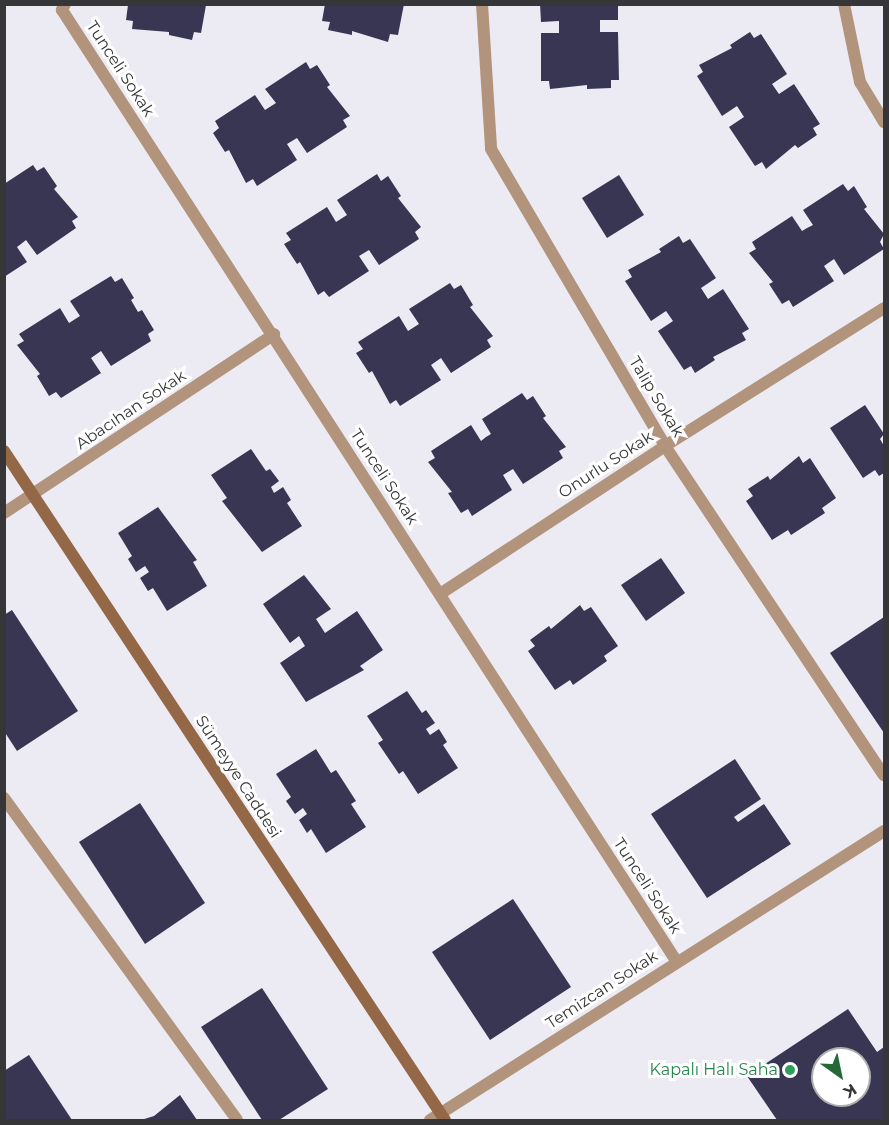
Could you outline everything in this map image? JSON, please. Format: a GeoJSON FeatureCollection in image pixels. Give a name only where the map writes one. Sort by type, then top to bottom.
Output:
{"type":"FeatureCollection","features":[{"type":"Feature","properties":{"kind":"street","name":"Talip Sokak"},"geometry":{"type":"LineString","coordinates":[[482,4],[491,149],[665,446],[885,775]]}},
{"type":"Feature","properties":{"kind":"street"},"geometry":{"type":"LineString","coordinates":[[844,4],[860,82],[885,122]]}},
{"type":"Feature","properties":{"kind":"street","name":"Tunceli Sokak"},"geometry":{"type":"LineString","coordinates":[[61,6],[677,962]]}},
{"type":"Feature","properties":{"kind":"street","name":"Onurlu Sokak"},"geometry":{"type":"LineString","coordinates":[[440,594],[665,446],[885,308]]}},
{"type":"Feature","properties":{"kind":"street","name":"Abacıhan Sokak"},"geometry":{"type":"LineString","coordinates":[[4,513],[274,334]]}},
{"type":"Feature","properties":{"kind":"street","name":"Sümeyye Caddesi"},"geometry":{"type":"LineString","coordinates":[[4,451],[443,1117]]}},
{"type":"Feature","properties":{"kind":"street"},"geometry":{"type":"LineString","coordinates":[[4,798],[237,1120]]}},
{"type":"Feature","properties":{"kind":"street","name":"Temizcan Sokak"},"geometry":{"type":"LineString","coordinates":[[430,1120],[443,1117],[677,962],[885,831]]}},
{"type":"Feature","properties":{"kind":"building"},"geometry":{"type":"Polygon","coordinates":[[[325,4],[404,4],[398,35],[390,34],[388,42],[352,31],[352,35],[328,30],[330,22],[322,21],[325,4]]]}},
{"type":"Feature","properties":{"kind":"building"},"geometry":{"type":"Polygon","coordinates":[[[540,4],[618,4],[618,20],[600,20],[600,32],[618,32],[619,80],[611,80],[611,88],[587,89],[587,85],[550,89],[549,81],[541,81],[541,33],[559,33],[559,21],[541,22],[540,4]]]}},
{"type":"Feature","properties":{"kind":"building"},"geometry":{"type":"Polygon","coordinates":[[[128,5],[206,5],[201,33],[194,32],[192,40],[169,35],[169,32],[132,29],[133,21],[126,20],[128,5]]]}},
{"type":"Feature","properties":{"kind":"building"},"geometry":{"type":"Polygon","coordinates":[[[750,32],[754,38],[761,34],[787,74],[772,84],[779,94],[794,84],[820,124],[813,128],[817,135],[798,148],[795,145],[766,169],[762,162],[755,166],[729,127],[744,117],[737,106],[722,116],[697,76],[703,72],[699,65],[732,48],[730,45],[750,32]]]}},
{"type":"Feature","properties":{"kind":"building"},"geometry":{"type":"Polygon","coordinates":[[[306,62],[310,69],[317,65],[330,85],[327,87],[350,116],[343,120],[347,127],[307,153],[297,138],[287,144],[297,160],[257,186],[253,179],[246,183],[229,150],[225,152],[213,133],[219,128],[215,121],[255,95],[265,110],[276,103],[265,89],[306,62]]]}},
{"type":"Feature","properties":{"kind":"building"},"geometry":{"type":"Polygon","coordinates":[[[33,165],[37,171],[44,167],[57,186],[54,189],[78,217],[72,221],[76,228],[37,255],[26,240],[17,247],[27,262],[4,277],[4,184],[33,165]]]}},
{"type":"Feature","properties":{"kind":"building"},"geometry":{"type":"Polygon","coordinates":[[[377,174],[381,181],[388,176],[401,196],[398,198],[421,227],[415,232],[419,239],[379,265],[369,250],[359,256],[369,271],[329,297],[324,291],[318,295],[300,262],[297,264],[284,244],[291,240],[286,233],[327,207],[336,222],[347,215],[337,200],[377,174]]]}},
{"type":"Feature","properties":{"kind":"building"},"geometry":{"type":"Polygon","coordinates":[[[619,175],[644,215],[607,238],[582,198],[619,175]]]}},
{"type":"Feature","properties":{"kind":"building"},"geometry":{"type":"Polygon","coordinates":[[[843,184],[848,191],[854,186],[867,207],[864,209],[884,234],[880,242],[884,249],[844,275],[834,259],[824,266],[834,281],[793,307],[789,300],[782,304],[769,284],[773,282],[749,253],[756,249],[752,242],[792,216],[802,231],[813,225],[803,210],[843,184]]]}},
{"type":"Feature","properties":{"kind":"building"},"geometry":{"type":"Polygon","coordinates":[[[679,236],[683,243],[690,239],[716,278],[701,288],[708,299],[723,289],[749,329],[742,333],[746,340],[713,357],[715,360],[695,373],[691,366],[684,370],[658,331],[673,321],[666,311],[651,321],[625,281],[632,277],[628,270],[661,252],[659,249],[679,236]]]}},
{"type":"Feature","properties":{"kind":"building"},"geometry":{"type":"Polygon","coordinates":[[[111,276],[115,282],[122,278],[134,298],[131,300],[138,312],[142,310],[154,330],[148,334],[151,341],[111,366],[101,351],[91,358],[101,373],[61,398],[56,392],[49,396],[37,376],[40,374],[17,345],[24,341],[19,334],[60,308],[69,323],[80,316],[70,301],[111,276]]]}},
{"type":"Feature","properties":{"kind":"building"},"geometry":{"type":"Polygon","coordinates":[[[450,283],[454,289],[461,285],[473,305],[470,307],[493,336],[487,340],[491,347],[451,373],[441,358],[431,365],[441,380],[400,406],[396,400],[390,404],[372,371],[369,373],[356,353],[363,349],[358,342],[399,316],[408,331],[419,324],[409,309],[450,283]]]}},
{"type":"Feature","properties":{"kind":"building"},"geometry":{"type":"Polygon","coordinates":[[[522,393],[527,400],[533,396],[546,416],[543,418],[566,447],[559,451],[563,458],[523,484],[513,469],[503,475],[512,490],[472,516],[468,509],[461,513],[448,493],[452,492],[428,462],[435,458],[431,451],[471,425],[481,441],[491,434],[482,419],[522,393]]]}},
{"type":"Feature","properties":{"kind":"building"},"geometry":{"type":"Polygon","coordinates":[[[865,405],[884,434],[880,439],[884,446],[884,473],[879,476],[875,470],[863,478],[830,428],[865,405]]]}},
{"type":"Feature","properties":{"kind":"building"},"geometry":{"type":"Polygon","coordinates":[[[251,449],[266,471],[270,469],[279,481],[271,487],[274,493],[283,487],[291,500],[287,503],[302,526],[262,552],[222,501],[227,498],[211,475],[251,449]]]}},
{"type":"Feature","properties":{"kind":"building"},"geometry":{"type":"Polygon","coordinates":[[[799,456],[803,463],[810,458],[836,498],[822,508],[825,513],[791,535],[788,530],[772,540],[746,501],[753,496],[748,489],[768,476],[770,480],[799,456]]]}},
{"type":"Feature","properties":{"kind":"building"},"geometry":{"type":"Polygon","coordinates":[[[158,507],[197,560],[193,562],[207,586],[167,611],[153,588],[148,591],[140,578],[149,572],[145,566],[136,572],[128,559],[132,556],[118,533],[158,507]]]}},
{"type":"Feature","properties":{"kind":"building"},"geometry":{"type":"Polygon","coordinates":[[[661,558],[685,593],[646,621],[621,585],[661,558]]]}},
{"type":"Feature","properties":{"kind":"building"},"geometry":{"type":"Polygon","coordinates":[[[304,575],[331,609],[316,619],[325,633],[357,611],[383,650],[360,666],[364,670],[306,702],[280,663],[305,646],[299,636],[290,643],[263,604],[304,575]]]}},
{"type":"Feature","properties":{"kind":"building"},"geometry":{"type":"Polygon","coordinates":[[[580,605],[584,611],[591,607],[618,646],[604,656],[607,661],[573,685],[570,680],[555,690],[528,651],[535,646],[530,640],[549,626],[551,629],[580,605]]]}},
{"type":"Feature","properties":{"kind":"building"},"geometry":{"type":"Polygon","coordinates":[[[12,610],[78,711],[17,751],[4,731],[4,615],[12,610]]]}},
{"type":"Feature","properties":{"kind":"building"},"geometry":{"type":"Polygon","coordinates":[[[884,617],[884,733],[830,653],[884,617]]]}},
{"type":"Feature","properties":{"kind":"building"},"geometry":{"type":"Polygon","coordinates":[[[407,691],[422,713],[426,710],[435,723],[426,729],[430,735],[439,729],[447,742],[443,745],[458,768],[418,794],[403,771],[399,774],[378,743],[383,740],[367,716],[407,691]]]}},
{"type":"Feature","properties":{"kind":"building"},"geometry":{"type":"Polygon","coordinates":[[[316,749],[331,773],[336,770],[356,801],[351,804],[366,827],[326,853],[311,829],[307,833],[299,820],[307,814],[303,808],[295,814],[286,801],[291,797],[276,774],[316,749]]]}},
{"type":"Feature","properties":{"kind":"building"},"geometry":{"type":"Polygon","coordinates":[[[735,759],[761,799],[734,817],[738,822],[764,804],[791,844],[707,898],[651,814],[735,759]]]}},
{"type":"Feature","properties":{"kind":"building"},"geometry":{"type":"Polygon","coordinates":[[[140,803],[205,903],[145,944],[79,842],[140,803]]]}},
{"type":"Feature","properties":{"kind":"building"},"geometry":{"type":"Polygon","coordinates":[[[513,899],[571,987],[490,1040],[432,952],[513,899]]]}},
{"type":"Feature","properties":{"kind":"building"},"geometry":{"type":"Polygon","coordinates":[[[262,988],[328,1089],[279,1120],[262,1120],[201,1027],[262,988]]]}},
{"type":"Feature","properties":{"kind":"building","name":"Kapalı Halı Saha"},"geometry":{"type":"Polygon","coordinates":[[[848,1009],[877,1052],[884,1047],[884,1120],[777,1120],[747,1076],[848,1009]]]}},
{"type":"Feature","properties":{"kind":"building"},"geometry":{"type":"Polygon","coordinates":[[[29,1055],[72,1120],[4,1120],[4,1071],[29,1055]]]}},
{"type":"Feature","properties":{"kind":"building"},"geometry":{"type":"Polygon","coordinates":[[[180,1095],[197,1120],[141,1120],[154,1116],[180,1095]]]}},
{"type":"Feature","properties":{"kind":"place","name":"Kapalı Halı Saha"},"geometry":{"type":"Point","coordinates":[790,1070]}}]}
